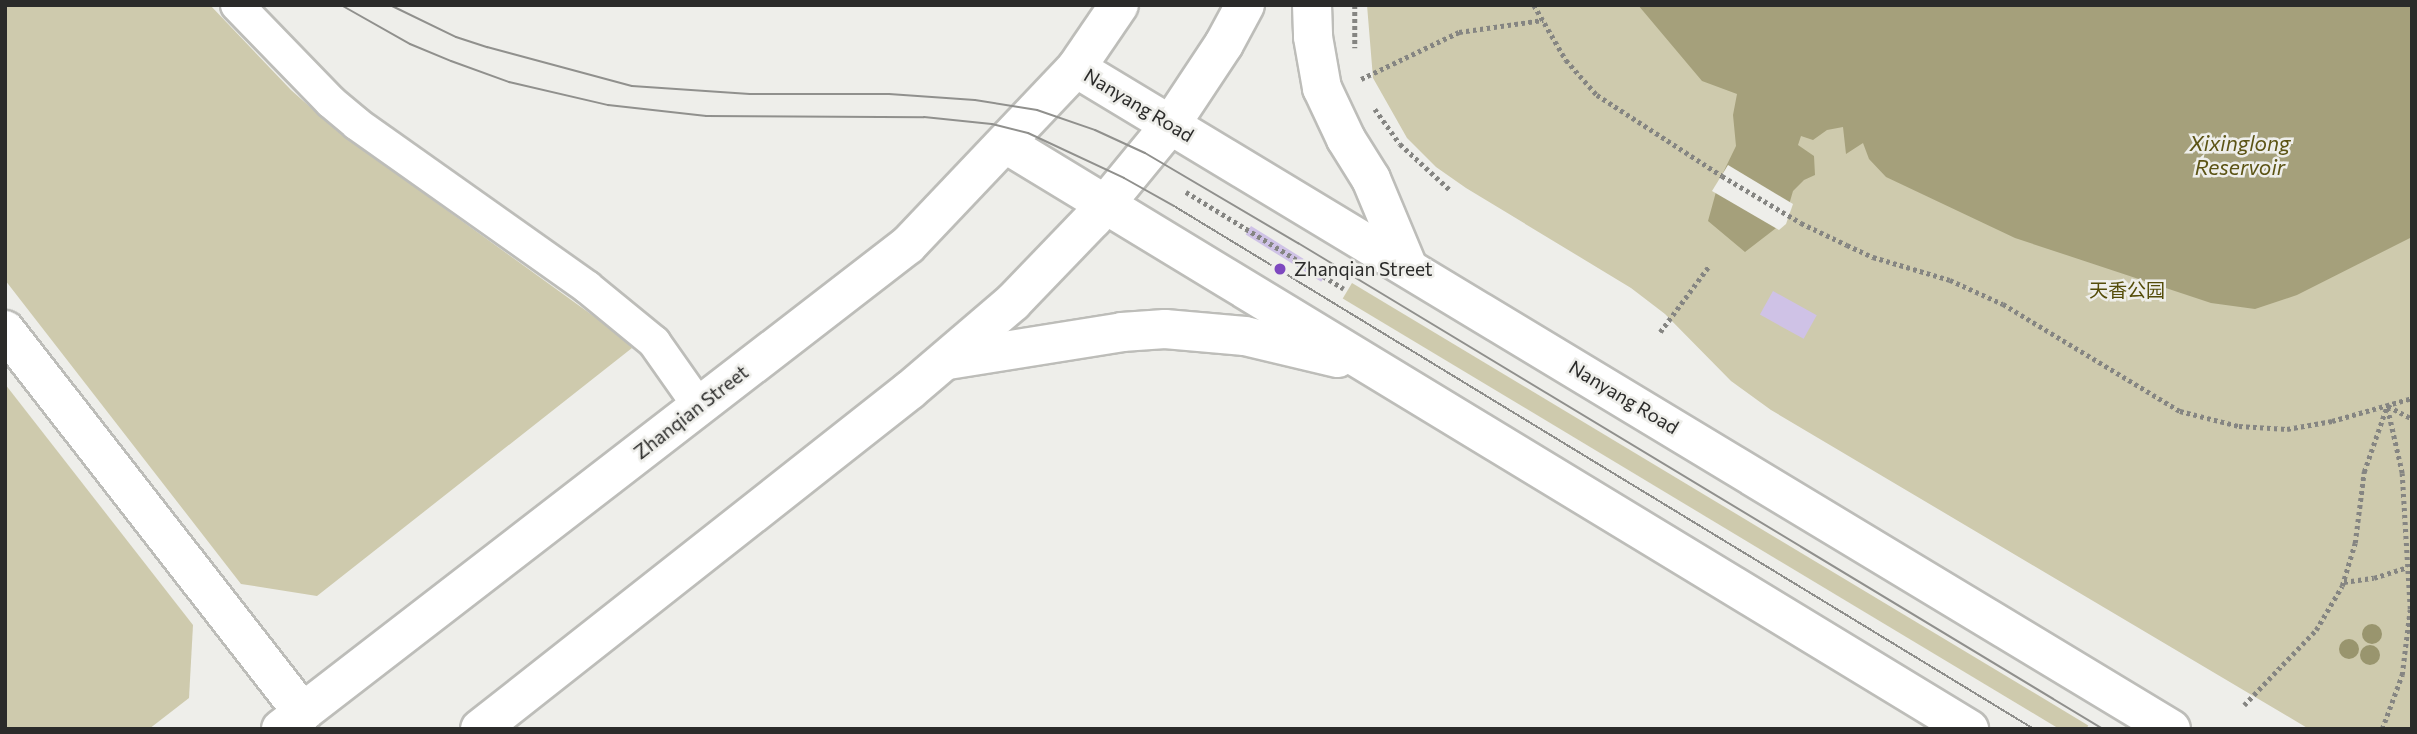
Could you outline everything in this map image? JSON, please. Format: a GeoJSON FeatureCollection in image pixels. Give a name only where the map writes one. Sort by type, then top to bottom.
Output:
{"type":"FeatureCollection","features":[{"type":"Feature","properties":{"kind":"main road","name":"Zhanqian Street"},"geometry":{"type":"LineString","coordinates":[[302,723],[699,406],[908,245],[1076,68],[1119,5]]}},
{"type":"Feature","properties":{"kind":"main road"},"geometry":{"type":"LineString","coordinates":[[480,729],[946,360],[1013,302],[1105,204],[1171,124],[1224,44],[1245,5]]}},
{"type":"Feature","properties":{"kind":"main road"},"geometry":{"type":"LineString","coordinates":[[1312,5],[1312,37],[1322,88],[1346,139],[1371,179],[1407,265]]}},
{"type":"Feature","properties":{"kind":"main road","name":"Nanyang Road"},"geometry":{"type":"LineString","coordinates":[[1076,68],[1407,265],[2171,729]]}},
{"type":"Feature","properties":{"kind":"main road"},"geometry":{"type":"LineString","coordinates":[[1006,144],[1969,729]]}},
{"type":"Feature","properties":{"kind":"main road"},"geometry":{"type":"LineString","coordinates":[[946,360],[1122,332],[1165,329],[1245,336],[1375,368]]}},
{"type":"Feature","properties":{"kind":"main road"},"geometry":{"type":"LineString","coordinates":[[5,330],[302,723]]}},
{"type":"Feature","properties":{"kind":"street"},"geometry":{"type":"LineString","coordinates":[[237,5],[331,102],[357,124],[587,286],[633,324],[670,362],[699,406]]}},
{"type":"Feature","properties":{"kind":"path"},"geometry":{"type":"LineString","coordinates":[[1354,5],[1356,57]]}},
{"type":"Feature","properties":{"kind":"path"},"geometry":{"type":"LineString","coordinates":[[1534,5],[1566,60],[1597,95],[1721,176],[1801,223],[1873,257],[1978,291],[2180,411],[2239,426],[2287,429],[2412,398]]}},
{"type":"Feature","properties":{"kind":"path"},"geometry":{"type":"LineString","coordinates":[[1362,79],[1459,32],[1542,20]]}},
{"type":"Feature","properties":{"kind":"path"},"geometry":{"type":"LineString","coordinates":[[1359,69],[1365,90]]}},
{"type":"Feature","properties":{"kind":"path"},"geometry":{"type":"LineString","coordinates":[[1371,101],[1400,144],[1450,190]]}},
{"type":"Feature","properties":{"kind":"path"},"geometry":{"type":"LineString","coordinates":[[1186,192],[1345,289]]}},
{"type":"Feature","properties":{"kind":"path"},"geometry":{"type":"LineString","coordinates":[[1660,332],[1709,266]]}},
{"type":"Feature","properties":{"kind":"path"},"geometry":{"type":"LineString","coordinates":[[2387,406],[2412,419]]}},
{"type":"Feature","properties":{"kind":"path"},"geometry":{"type":"LineString","coordinates":[[2382,729],[2402,675],[2410,593],[2402,473],[2387,406]]}},
{"type":"Feature","properties":{"kind":"path"},"geometry":{"type":"LineString","coordinates":[[2244,705],[2316,630],[2344,582],[2356,543],[2364,472],[2387,406]]}},
{"type":"Feature","properties":{"kind":"path"},"geometry":{"type":"LineString","coordinates":[[2344,582],[2374,578],[2408,567]]}},
{"type":"Feature","properties":{"kind":"green space"},"geometry":{"type":"Polygon","coordinates":[[[5,5],[210,5],[291,90],[336,130],[628,341],[632,348],[317,596],[241,584],[5,280],[5,5]]]}},
{"type":"Feature","properties":{"kind":"green space","name":"天香公园"},"geometry":{"type":"Polygon","coordinates":[[[1367,5],[2412,5],[2412,729],[2309,729],[1771,410],[1731,381],[1665,314],[1631,288],[1466,188],[1436,167],[1407,138],[1373,78],[1367,5]]]}},
{"type":"Feature","properties":{"kind":"green space"},"geometry":{"type":"Polygon","coordinates":[[[1352,283],[2088,725],[2086,729],[2059,729],[1343,298],[1352,283]]]}},
{"type":"Feature","properties":{"kind":"green space"},"geometry":{"type":"Polygon","coordinates":[[[5,384],[193,625],[189,698],[149,729],[5,729],[5,384]]]}},
{"type":"Feature","properties":{"kind":"water","name":"Xixinglong Reservoir"},"geometry":{"type":"Polygon","coordinates":[[[1638,5],[2412,5],[2412,237],[2297,295],[2255,309],[2211,303],[2015,238],[1886,177],[1869,159],[1863,143],[1846,154],[1843,127],[1827,130],[1813,140],[1801,136],[1798,145],[1814,156],[1815,175],[1804,180],[1793,191],[1784,222],[1745,252],[1708,221],[1719,181],[1736,146],[1733,115],[1737,94],[1702,81],[1638,5]]]}},
{"type":"Feature","properties":{"kind":"pier"},"geometry":{"type":"Polygon","coordinates":[[[1728,165],[1793,204],[1786,224],[1779,230],[1712,191],[1728,165]]]}},
{"type":"Feature","properties":{"kind":"building"},"geometry":{"type":"Polygon","coordinates":[[[1251,226],[1326,273],[1321,282],[1246,234],[1251,226]]]}},
{"type":"Feature","properties":{"kind":"building"},"geometry":{"type":"Polygon","coordinates":[[[1773,291],[1817,315],[1804,339],[1760,315],[1773,291]]]}},
{"type":"Feature","properties":{"kind":"tram line"},"geometry":{"type":"LineString","coordinates":[[341,5],[410,44],[451,61],[509,82],[608,105],[706,116],[924,117],[992,124],[1028,133],[1124,178],[1174,206],[2034,729]]}},
{"type":"Feature","properties":{"kind":"tram line"},"geometry":{"type":"LineString","coordinates":[[390,5],[456,37],[632,86],[750,94],[889,94],[975,100],[1037,110],[1095,130],[1145,153],[1298,243],[2103,729]]}},
{"type":"Feature","properties":{"kind":"place","name":"Zhanqian Street"},"geometry":{"type":"Point","coordinates":[1280,269]}}]}
